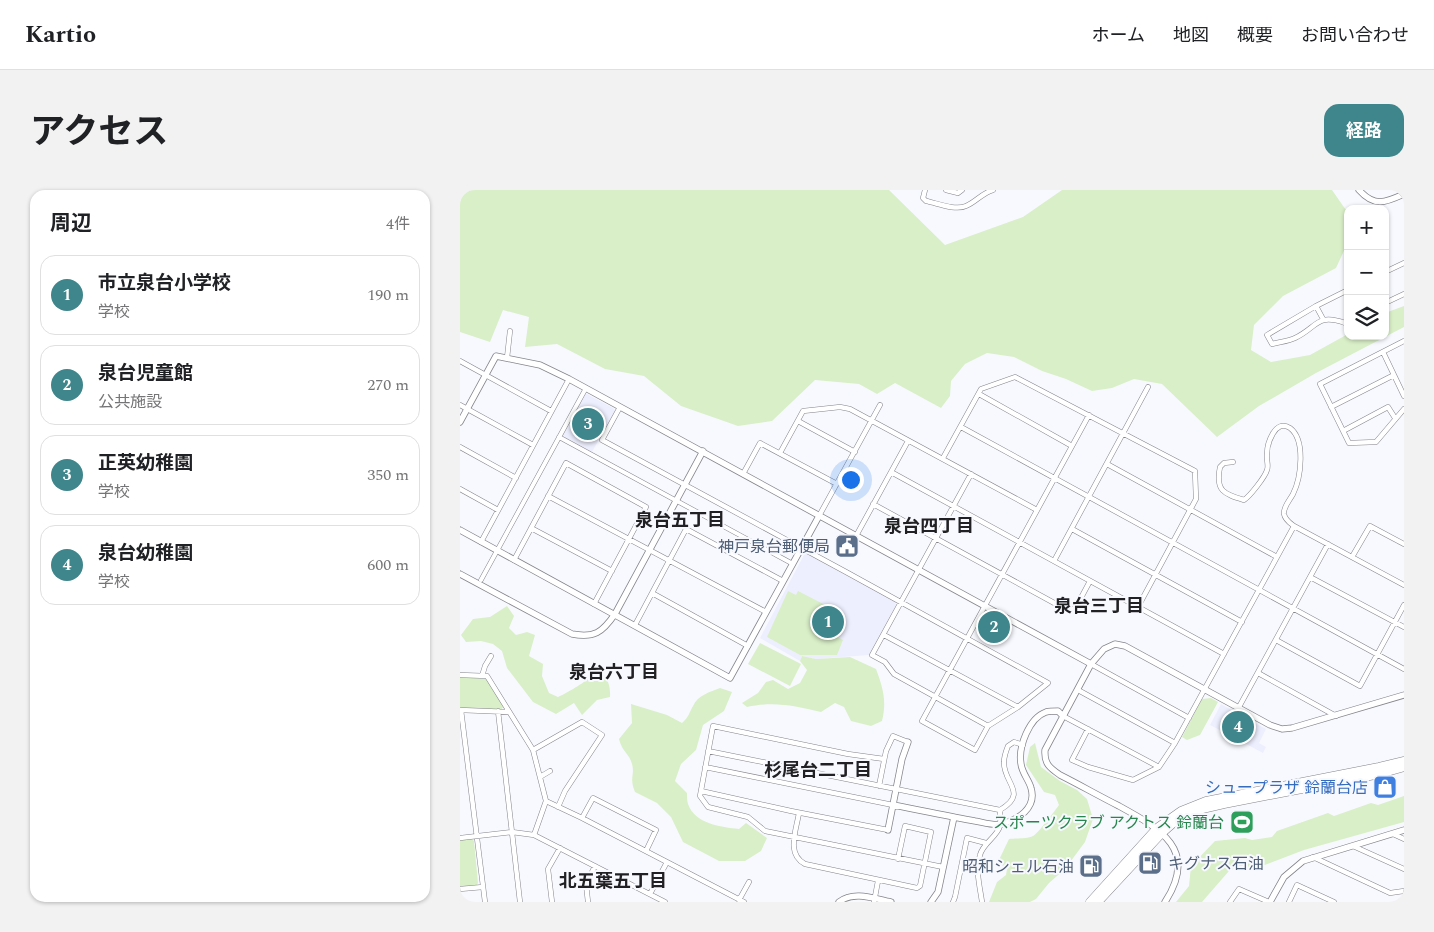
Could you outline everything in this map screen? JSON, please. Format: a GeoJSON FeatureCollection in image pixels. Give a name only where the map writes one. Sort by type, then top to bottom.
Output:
{"type":"FeatureCollection","features":[{"type":"Feature","properties":{"kind":"main road"},"geometry":{"type":"LineString","coordinates":[[1090,902],[1159,830],[1181,810],[1206,801],[1404,761]]}},
{"type":"Feature","properties":{"kind":"main road"},"geometry":{"type":"LineString","coordinates":[[1100,901],[1159,830],[1198,810],[1380,774],[1404,767]]}},
{"type":"Feature","properties":{"kind":"street"},"geometry":{"type":"LineString","coordinates":[[925,190],[923,198],[926,201],[958,208],[965,207],[984,193],[993,190]]}},
{"type":"Feature","properties":{"kind":"street"},"geometry":{"type":"LineString","coordinates":[[946,190],[958,193],[962,190]]}},
{"type":"Feature","properties":{"kind":"street"},"geometry":{"type":"LineString","coordinates":[[1359,190],[1366,198],[1381,202],[1404,194]]}},
{"type":"Feature","properties":{"kind":"street"},"geometry":{"type":"LineString","coordinates":[[1389,270],[1404,263]]}},
{"type":"Feature","properties":{"kind":"street"},"geometry":{"type":"LineString","coordinates":[[1344,292],[1267,335],[1272,344],[1295,339],[1323,319],[1334,319],[1344,323]]}},
{"type":"Feature","properties":{"kind":"street"},"geometry":{"type":"LineString","coordinates":[[1389,301],[1404,294]]}},
{"type":"Feature","properties":{"kind":"street"},"geometry":{"type":"LineString","coordinates":[[1316,306],[1323,319]]}},
{"type":"Feature","properties":{"kind":"street"},"geometry":{"type":"LineString","coordinates":[[507,358],[510,331]]}},
{"type":"Feature","properties":{"kind":"street"},"geometry":{"type":"LineString","coordinates":[[1404,341],[1320,384],[1350,443],[1376,442],[1404,409]]}},
{"type":"Feature","properties":{"kind":"street"},"geometry":{"type":"LineString","coordinates":[[1383,352],[1404,396]]}},
{"type":"Feature","properties":{"kind":"street"},"geometry":{"type":"LineString","coordinates":[[460,422],[496,356],[540,365],[703,451],[1189,718]]}},
{"type":"Feature","properties":{"kind":"street"},"geometry":{"type":"LineString","coordinates":[[460,361],[552,412]]}},
{"type":"Feature","properties":{"kind":"street"},"geometry":{"type":"LineString","coordinates":[[1331,407],[1394,375]]}},
{"type":"Feature","properties":{"kind":"street"},"geometry":{"type":"LineString","coordinates":[[943,458],[981,389],[1015,377],[1195,471],[1196,499],[1138,607]]}},
{"type":"Feature","properties":{"kind":"street"},"geometry":{"type":"LineString","coordinates":[[481,542],[569,379]]}},
{"type":"Feature","properties":{"kind":"street"},"geometry":{"type":"LineString","coordinates":[[1054,561],[1148,387]]}},
{"type":"Feature","properties":{"kind":"street"},"geometry":{"type":"LineString","coordinates":[[481,580],[586,388]]}},
{"type":"Feature","properties":{"kind":"street"},"geometry":{"type":"LineString","coordinates":[[979,394],[1072,446]]}},
{"type":"Feature","properties":{"kind":"street"},"geometry":{"type":"LineString","coordinates":[[460,405],[534,445]]}},
{"type":"Feature","properties":{"kind":"street"},"geometry":{"type":"LineString","coordinates":[[460,530],[730,678],[880,405]]}},
{"type":"Feature","properties":{"kind":"street"},"geometry":{"type":"LineString","coordinates":[[780,453],[803,411],[840,406],[850,409],[943,458],[1037,510]]}},
{"type":"Feature","properties":{"kind":"street"},"geometry":{"type":"LineString","coordinates":[[620,407],[602,440],[685,484],[801,549],[901,602],[967,638],[1048,683],[1018,707],[988,726],[975,750],[922,721],[935,696],[967,638],[984,606],[1089,415]]}},
{"type":"Feature","properties":{"kind":"street"},"geometry":{"type":"LineString","coordinates":[[1343,431],[1388,407],[1395,418]]}},
{"type":"Feature","properties":{"kind":"street"},"geometry":{"type":"LineString","coordinates":[[798,421],[855,452]]}},
{"type":"Feature","properties":{"kind":"street"},"geometry":{"type":"LineString","coordinates":[[1233,462],[1224,463],[1220,467],[1220,487],[1222,492],[1227,495],[1244,500],[1249,497],[1267,470],[1266,452],[1274,432],[1277,428],[1283,426],[1292,430],[1300,443],[1300,475],[1294,493],[1286,506],[1284,514],[1287,520],[1294,526],[1404,585]]}},
{"type":"Feature","properties":{"kind":"street"},"geometry":{"type":"LineString","coordinates":[[961,427],[1404,670]]}},
{"type":"Feature","properties":{"kind":"street"},"geometry":{"type":"LineString","coordinates":[[559,437],[793,564]]}},
{"type":"Feature","properties":{"kind":"street"},"geometry":{"type":"LineString","coordinates":[[856,536],[908,441]]}},
{"type":"Feature","properties":{"kind":"street"},"geometry":{"type":"LineString","coordinates":[[743,474],[760,443],[837,484]]}},
{"type":"Feature","properties":{"kind":"street"},"geometry":{"type":"LineString","coordinates":[[460,447],[516,478]]}},
{"type":"Feature","properties":{"kind":"street"},"geometry":{"type":"LineString","coordinates":[[460,574],[572,634],[583,636],[599,632],[607,626],[614,614],[703,451]]}},
{"type":"Feature","properties":{"kind":"street"},"geometry":{"type":"LineString","coordinates":[[514,560],[566,463],[646,507],[594,604]]}},
{"type":"Feature","properties":{"kind":"street"},"geometry":{"type":"LineString","coordinates":[[1107,464],[1277,557]]}},
{"type":"Feature","properties":{"kind":"street"},"geometry":{"type":"LineString","coordinates":[[891,472],[1224,654]]}},
{"type":"Feature","properties":{"kind":"street"},"geometry":{"type":"LineString","coordinates":[[971,474],[872,655],[885,662],[894,674],[988,726]]}},
{"type":"Feature","properties":{"kind":"street"},"geometry":{"type":"LineString","coordinates":[[460,489],[498,510]]}},
{"type":"Feature","properties":{"kind":"street"},"geometry":{"type":"LineString","coordinates":[[548,496],[766,612]]}},
{"type":"Feature","properties":{"kind":"street"},"geometry":{"type":"LineString","coordinates":[[873,504],[1067,610],[1075,609],[1090,581]]}},
{"type":"Feature","properties":{"kind":"street"},"geometry":{"type":"LineString","coordinates":[[1088,729],[1072,760],[1088,767],[1133,780],[1159,767],[1175,743],[1294,526]]}},
{"type":"Feature","properties":{"kind":"street"},"geometry":{"type":"LineString","coordinates":[[1352,557],[1370,526],[1404,544]]}},
{"type":"Feature","properties":{"kind":"street"},"geometry":{"type":"LineString","coordinates":[[531,528],[612,571]]}},
{"type":"Feature","properties":{"kind":"street"},"geometry":{"type":"LineString","coordinates":[[635,625],[686,529],[784,581]]}},
{"type":"Feature","properties":{"kind":"street"},"geometry":{"type":"LineString","coordinates":[[1072,529],[1242,622]]}},
{"type":"Feature","properties":{"kind":"street"},"geometry":{"type":"LineString","coordinates":[[1239,707],[1328,544]]}},
{"type":"Feature","properties":{"kind":"street"},"geometry":{"type":"LineString","coordinates":[[1310,576],[1404,627]]}},
{"type":"Feature","properties":{"kind":"street"},"geometry":{"type":"LineString","coordinates":[[652,594],[748,646]]}},
{"type":"Feature","properties":{"kind":"street"},"geometry":{"type":"LineString","coordinates":[[1276,640],[1360,686],[1404,605]]}},
{"type":"Feature","properties":{"kind":"street"},"geometry":{"type":"LineString","coordinates":[[884,635],[1018,707]]}},
{"type":"Feature","properties":{"kind":"street"},"geometry":{"type":"LineString","coordinates":[[1165,902],[1178,873],[1178,860],[1172,844],[1159,830],[1048,767],[1045,758],[1046,750],[1091,664],[1104,649],[1115,644],[1125,646],[1270,725],[1282,728],[1292,728],[1404,695]]}},
{"type":"Feature","properties":{"kind":"street"},"geometry":{"type":"LineString","coordinates":[[482,676],[491,656]]}},
{"type":"Feature","properties":{"kind":"street"},"geometry":{"type":"LineString","coordinates":[[1258,673],[1336,716]]}},
{"type":"Feature","properties":{"kind":"street"},"geometry":{"type":"LineString","coordinates":[[460,675],[487,676],[533,750],[546,801],[534,835]]}},
{"type":"Feature","properties":{"kind":"street"},"geometry":{"type":"LineString","coordinates":[[1078,690],[1175,743]]}},
{"type":"Feature","properties":{"kind":"street"},"geometry":{"type":"LineString","coordinates":[[485,902],[460,710],[509,712]]}},
{"type":"Feature","properties":{"kind":"street"},"geometry":{"type":"LineString","coordinates":[[498,711],[520,902]]}},
{"type":"Feature","properties":{"kind":"street"},"geometry":{"type":"LineString","coordinates":[[706,766],[1000,825],[1022,815],[1029,808],[1033,799],[1032,789],[1021,767],[1022,745],[1030,728],[1040,715],[1048,711],[1058,711],[1063,716],[1159,767]]}},
{"type":"Feature","properties":{"kind":"street"},"geometry":{"type":"LineString","coordinates":[[533,750],[582,722],[602,735],[565,791],[558,807]]}},
{"type":"Feature","properties":{"kind":"street"},"geometry":{"type":"LineString","coordinates":[[884,759],[848,754],[713,726],[700,796],[708,807],[748,817],[765,831],[943,867]]}},
{"type":"Feature","properties":{"kind":"street"},"geometry":{"type":"LineString","coordinates":[[701,791],[799,813],[888,830],[908,742],[893,736],[886,750],[878,786]]}},
{"type":"Feature","properties":{"kind":"street"},"geometry":{"type":"LineString","coordinates":[[708,752],[1000,810],[1010,804],[1014,797],[1014,788],[1006,773],[1004,763],[1008,746],[1014,742],[1022,745]]}},
{"type":"Feature","properties":{"kind":"street"},"geometry":{"type":"LineString","coordinates":[[540,777],[550,771]]}},
{"type":"Feature","properties":{"kind":"street"},"geometry":{"type":"LineString","coordinates":[[582,818],[593,798],[656,830],[646,851]]}},
{"type":"Feature","properties":{"kind":"street"},"geometry":{"type":"LineString","coordinates":[[546,801],[742,901],[748,882]]}},
{"type":"Feature","properties":{"kind":"street"},"geometry":{"type":"LineString","coordinates":[[982,902],[977,867],[980,854],[986,843],[1000,825],[1000,810]]}},
{"type":"Feature","properties":{"kind":"street"},"geometry":{"type":"LineString","coordinates":[[799,813],[794,854],[805,864],[917,888],[920,886],[931,832],[905,826],[898,858]]}},
{"type":"Feature","properties":{"kind":"street"},"geometry":{"type":"LineString","coordinates":[[931,902],[938,892],[954,817]]}},
{"type":"Feature","properties":{"kind":"street"},"geometry":{"type":"LineString","coordinates":[[1230,902],[1239,889],[1269,902],[1284,876],[1296,865],[1404,830]]}},
{"type":"Feature","properties":{"kind":"street"},"geometry":{"type":"LineString","coordinates":[[460,838],[512,832],[534,835],[665,902]]}},
{"type":"Feature","properties":{"kind":"street"},"geometry":{"type":"LineString","coordinates":[[1393,834],[1404,839]]}},
{"type":"Feature","properties":{"kind":"street"},"geometry":{"type":"LineString","coordinates":[[953,902],[967,838],[986,843]]}},
{"type":"Feature","properties":{"kind":"street"},"geometry":{"type":"LineString","coordinates":[[1353,846],[1404,869]]}},
{"type":"Feature","properties":{"kind":"street"},"geometry":{"type":"LineString","coordinates":[[552,902],[548,869],[560,848]]}},
{"type":"Feature","properties":{"kind":"street"},"geometry":{"type":"LineString","coordinates":[[1313,858],[1390,893],[1404,891]]}},
{"type":"Feature","properties":{"kind":"street"},"geometry":{"type":"LineString","coordinates":[[650,894],[667,862]]}},
{"type":"Feature","properties":{"kind":"street"},"geometry":{"type":"LineString","coordinates":[[588,902],[586,884],[595,866]]}},
{"type":"Feature","properties":{"kind":"street"},"geometry":{"type":"LineString","coordinates":[[874,900],[878,881]]}},
{"type":"Feature","properties":{"kind":"street"},"geometry":{"type":"LineString","coordinates":[[1290,902],[1297,885],[1334,902]]}},
{"type":"Feature","properties":{"kind":"street"},"geometry":{"type":"LineString","coordinates":[[460,889],[483,887]]}},
{"type":"Feature","properties":{"kind":"street"},"geometry":{"type":"LineString","coordinates":[[839,902],[854,895],[891,902]]}},
{"type":"Feature","properties":{"kind":"street"},"geometry":{"type":"LineString","coordinates":[[1251,902],[1254,896]]}},
{"type":"Feature","properties":{"kind":"shaded area"},"geometry":{"type":"Polygon","coordinates":[[[585,393],[613,408],[615,411],[592,452],[562,436],[585,393]]]}},
{"type":"Feature","properties":{"kind":"shaded area"},"geometry":{"type":"Polygon","coordinates":[[[805,553],[895,602],[896,605],[869,655],[816,659],[802,656],[800,661],[760,638],[805,553]]]}},
{"type":"Feature","properties":{"kind":"shaded area"},"geometry":{"type":"Polygon","coordinates":[[[1221,704],[1266,729],[1259,743],[1266,747],[1263,753],[1210,725],[1221,704]]]}},
{"type":"Feature","properties":{"kind":"green space"},"geometry":{"type":"Polygon","coordinates":[[[460,190],[889,190],[945,245],[1023,217],[1062,190],[1332,190],[1344,207],[1344,251],[1336,268],[1283,296],[1254,325],[1251,350],[1271,362],[1310,355],[1344,336],[1344,340],[1379,340],[1259,406],[1217,437],[1162,384],[1134,379],[1112,388],[1092,391],[1042,371],[1014,357],[987,353],[965,364],[951,381],[950,396],[941,408],[895,383],[877,394],[859,384],[815,380],[772,421],[738,426],[681,406],[644,376],[605,369],[557,344],[525,347],[529,317],[503,310],[490,342],[460,332],[460,190]]]}},
{"type":"Feature","properties":{"kind":"green space"},"geometry":{"type":"Polygon","coordinates":[[[1404,306],[1404,327],[1389,335],[1389,312],[1404,306]]]}},
{"type":"Feature","properties":{"kind":"green space"},"geometry":{"type":"Polygon","coordinates":[[[788,591],[796,595],[798,591],[833,609],[823,629],[843,640],[837,655],[800,655],[767,637],[788,591]]]}},
{"type":"Feature","properties":{"kind":"green space"},"geometry":{"type":"Polygon","coordinates":[[[507,606],[514,616],[509,628],[516,635],[527,632],[535,635],[529,656],[543,664],[542,676],[549,693],[558,697],[578,686],[586,680],[595,665],[608,683],[610,697],[597,700],[582,715],[574,703],[556,714],[533,702],[507,668],[502,651],[493,644],[481,641],[466,642],[461,635],[473,619],[490,617],[507,606]]]}},
{"type":"Feature","properties":{"kind":"green space"},"geometry":{"type":"Polygon","coordinates":[[[760,643],[801,664],[790,686],[748,664],[760,643]]]}},
{"type":"Feature","properties":{"kind":"green space"},"geometry":{"type":"Polygon","coordinates":[[[802,656],[816,659],[850,657],[876,669],[884,695],[882,721],[871,726],[851,721],[844,707],[835,703],[821,712],[776,704],[747,707],[742,703],[758,693],[766,682],[773,680],[788,689],[800,683],[807,670],[800,661],[802,656]]]}},
{"type":"Feature","properties":{"kind":"green space"},"geometry":{"type":"Polygon","coordinates":[[[460,677],[487,679],[504,706],[501,710],[460,709],[460,677]]]}},
{"type":"Feature","properties":{"kind":"green space"},"geometry":{"type":"Polygon","coordinates":[[[720,688],[732,692],[724,711],[703,725],[696,750],[681,764],[675,781],[687,793],[691,811],[702,820],[739,829],[746,823],[767,838],[761,851],[745,861],[719,861],[683,842],[671,817],[657,803],[635,792],[632,783],[632,764],[619,739],[632,723],[631,704],[667,715],[682,723],[688,717],[698,699],[720,688]]]}},
{"type":"Feature","properties":{"kind":"green space"},"geometry":{"type":"Polygon","coordinates":[[[1211,698],[1218,702],[1200,735],[1187,740],[1182,737],[1202,699],[1211,698]]]}},
{"type":"Feature","properties":{"kind":"green space"},"geometry":{"type":"Polygon","coordinates":[[[1035,743],[1041,767],[1060,781],[1077,790],[1087,799],[1093,819],[1085,842],[1065,869],[1049,883],[1036,899],[1030,902],[989,902],[997,882],[1006,875],[1007,869],[998,862],[1009,839],[1028,838],[1035,835],[1059,805],[1055,795],[1044,792],[1026,765],[1030,747],[1035,743]]]}},
{"type":"Feature","properties":{"kind":"green space"},"geometry":{"type":"Polygon","coordinates":[[[1404,796],[1404,822],[1304,850],[1254,869],[1239,866],[1229,871],[1202,902],[1176,902],[1189,886],[1191,866],[1215,841],[1245,838],[1252,840],[1272,837],[1277,831],[1328,813],[1334,816],[1371,803],[1378,805],[1404,796]]]}},
{"type":"Feature","properties":{"kind":"green space"},"geometry":{"type":"Polygon","coordinates":[[[471,838],[474,841],[478,883],[476,886],[460,888],[460,840],[471,838]]]}},
{"type":"Feature","properties":{"kind":"place","name":"正英幼稚園"},"geometry":{"type":"Point","coordinates":[588,424]}},
{"type":"Feature","properties":{"kind":"place","name":"神戸泉台郵便局"},"geometry":{"type":"Point","coordinates":[847,546]}},
{"type":"Feature","properties":{"kind":"place","name":"市立泉台小学校"},"geometry":{"type":"Point","coordinates":[828,622]}},
{"type":"Feature","properties":{"kind":"place","name":"泉台児童館"},"geometry":{"type":"Point","coordinates":[994,627]}},
{"type":"Feature","properties":{"kind":"place","name":"泉台幼稚園"},"geometry":{"type":"Point","coordinates":[1238,727]}},
{"type":"Feature","properties":{"kind":"place","name":"シュープラザ 鈴蘭台店"},"geometry":{"type":"Point","coordinates":[1385,787]}},
{"type":"Feature","properties":{"kind":"place","name":"スポーツクラブ アクトス 鈴蘭台"},"geometry":{"type":"Point","coordinates":[1242,822]}},
{"type":"Feature","properties":{"kind":"place","name":"キグナス石油"},"geometry":{"type":"Point","coordinates":[1150,863]}},
{"type":"Feature","properties":{"kind":"place","name":"昭和シェル石油"},"geometry":{"type":"Point","coordinates":[1091,866]}},
{"type":"Feature","properties":{"kind":"district","name":"泉台五丁目"},"geometry":{"type":"Point","coordinates":[680,520]}},
{"type":"Feature","properties":{"kind":"district","name":"泉台四丁目"},"geometry":{"type":"Point","coordinates":[929,526]}},
{"type":"Feature","properties":{"kind":"district","name":"泉台三丁目"},"geometry":{"type":"Point","coordinates":[1099,606]}},
{"type":"Feature","properties":{"kind":"district","name":"泉台六丁目"},"geometry":{"type":"Point","coordinates":[614,672]}},
{"type":"Feature","properties":{"kind":"district","name":"杉尾台二丁目"},"geometry":{"type":"Point","coordinates":[818,770]}},
{"type":"Feature","properties":{"kind":"district","name":"北五葉五丁目"},"geometry":{"type":"Point","coordinates":[613,881]}}]}
